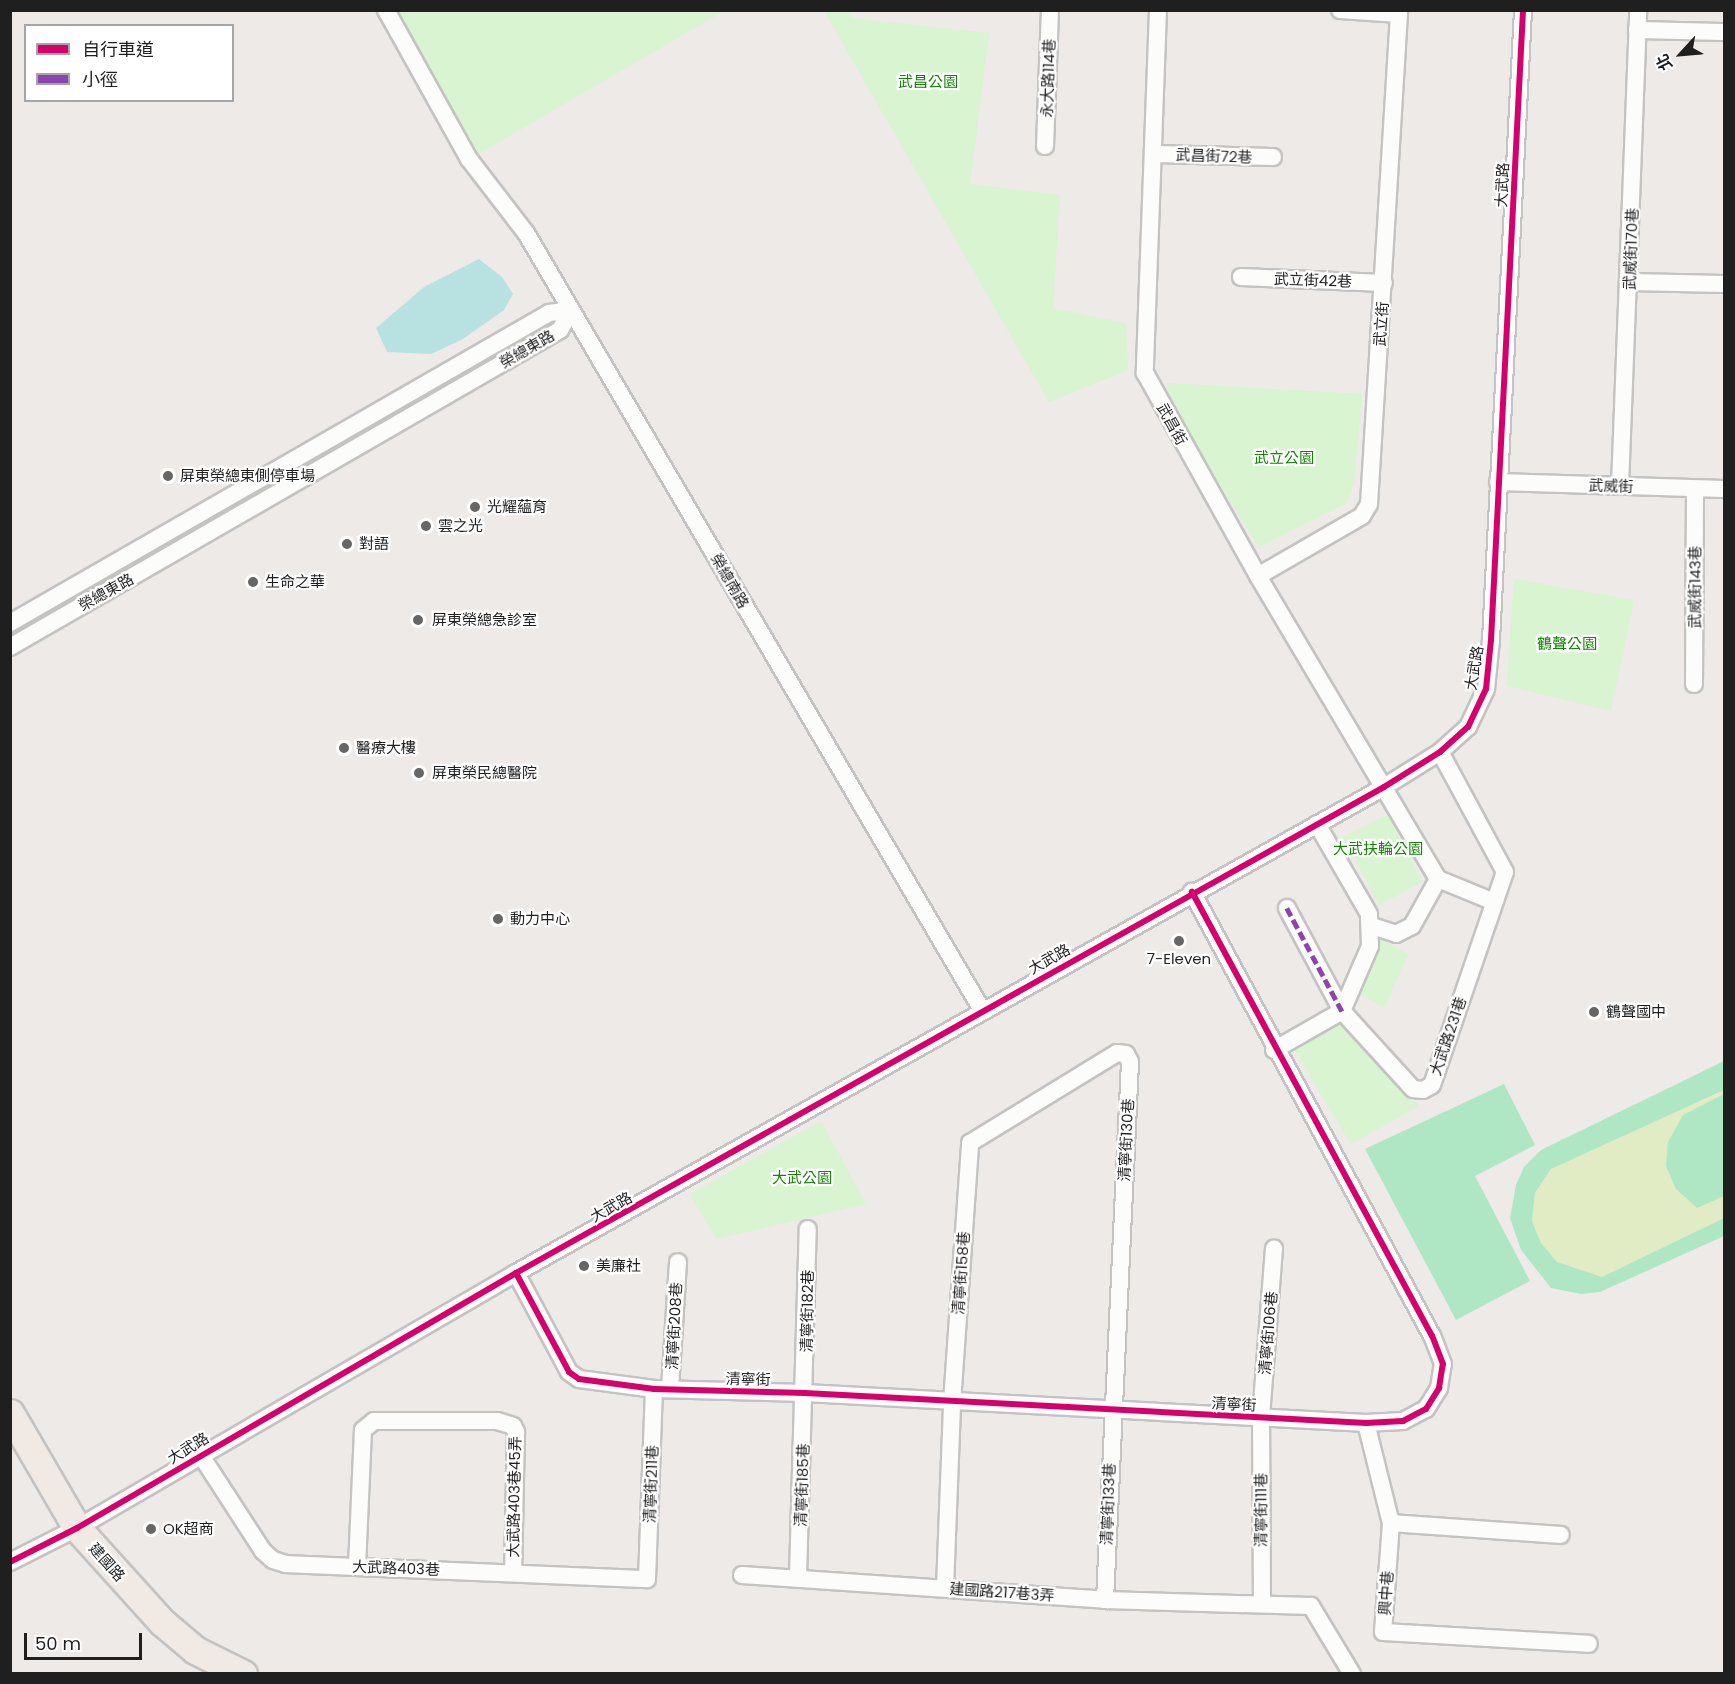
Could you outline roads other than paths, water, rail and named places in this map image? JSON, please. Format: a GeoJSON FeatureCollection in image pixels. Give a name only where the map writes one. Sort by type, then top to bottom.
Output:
{"type":"FeatureCollection","features":[{"type":"Feature","properties":{"kind":"main road","name":"建國路"},"geometry":{"type":"LineString","coordinates":[[10,1413],[77,1528],[162,1622],[195,1650],[243,1674]]}},
{"type":"Feature","properties":{"kind":"street","name":"榮總南路"},"geometry":{"type":"LineString","coordinates":[[386,10],[470,159],[526,233],[982,1010]]}},
{"type":"Feature","properties":{"kind":"street","name":"永大路114巷"},"geometry":{"type":"LineString","coordinates":[[1045,146],[1050,10]]}},
{"type":"Feature","properties":{"kind":"street","name":"武昌街"},"geometry":{"type":"LineString","coordinates":[[1158,10],[1155,154],[1145,374],[1258,576],[1384,787]]}},
{"type":"Feature","properties":{"kind":"street"},"geometry":{"type":"LineString","coordinates":[[1340,10],[1399,12]]}},
{"type":"Feature","properties":{"kind":"street","name":"大武路"},"geometry":{"type":"LineString","coordinates":[[10,1562],[77,1528],[200,1454],[516,1273],[776,1130],[982,1010],[1384,787],[1440,752],[1468,727],[1486,689],[1523,10]]}},
{"type":"Feature","properties":{"kind":"street","name":"武威街170巷"},"geometry":{"type":"LineString","coordinates":[[1620,486],[1630,282],[1638,10]]}},
{"type":"Feature","properties":{"kind":"street","name":"武立街"},"geometry":{"type":"LineString","coordinates":[[1258,576],[1362,516],[1369,504],[1399,12]]}},
{"type":"Feature","properties":{"kind":"street"},"geometry":{"type":"LineString","coordinates":[[1637,30],[1725,32]]}},
{"type":"Feature","properties":{"kind":"street","name":"武昌街72巷"},"geometry":{"type":"LineString","coordinates":[[1155,154],[1273,158]]}},
{"type":"Feature","properties":{"kind":"street","name":"武立街42巷"},"geometry":{"type":"LineString","coordinates":[[1241,277],[1384,283]]}},
{"type":"Feature","properties":{"kind":"street"},"geometry":{"type":"LineString","coordinates":[[1630,282],[1725,284]]}},
{"type":"Feature","properties":{"kind":"street","name":"榮總東路"},"geometry":{"type":"LineString","coordinates":[[13,615],[117,561],[549,313],[571,310]]}},
{"type":"Feature","properties":{"kind":"street","name":"榮總東路"},"geometry":{"type":"LineString","coordinates":[[10,646],[347,455],[560,330],[571,310]]}},
{"type":"Feature","properties":{"kind":"street"},"geometry":{"type":"LineString","coordinates":[[436,378],[448,395]]}},
{"type":"Feature","properties":{"kind":"street","name":"武威街"},"geometry":{"type":"LineString","coordinates":[[1498,482],[1725,489]]}},
{"type":"Feature","properties":{"kind":"street","name":"武威街143巷"},"geometry":{"type":"LineString","coordinates":[[1694,684],[1695,489]]}},
{"type":"Feature","properties":{"kind":"street"},"geometry":{"type":"LineString","coordinates":[[117,561],[128,580]]}},
{"type":"Feature","properties":{"kind":"street"},"geometry":{"type":"LineString","coordinates":[[13,615],[28,637]]}},
{"type":"Feature","properties":{"kind":"street","name":"大武路231巷"},"geometry":{"type":"LineString","coordinates":[[1341,1011],[1413,1089],[1423,1090],[1432,1085],[1505,872],[1440,752]]}},
{"type":"Feature","properties":{"kind":"street"},"geometry":{"type":"LineString","coordinates":[[1384,787],[1438,879],[1494,902]]}},
{"type":"Feature","properties":{"kind":"street"},"geometry":{"type":"LineString","coordinates":[[1274,1050],[1341,1011],[1370,946],[1372,927],[1317,824]]}},
{"type":"Feature","properties":{"kind":"street"},"geometry":{"type":"LineString","coordinates":[[1372,927],[1396,934],[1412,926],[1438,879]]}},
{"type":"Feature","properties":{"kind":"street","name":"清寧街"},"geometry":{"type":"LineString","coordinates":[[516,1273],[569,1372],[579,1379],[662,1389],[805,1393],[952,1403],[1366,1423],[1403,1421],[1426,1409],[1438,1388],[1443,1364],[1432,1336],[1274,1050],[1192,892]]}},
{"type":"Feature","properties":{"kind":"street"},"geometry":{"type":"LineString","coordinates":[[1287,908],[1341,1011]]}},
{"type":"Feature","properties":{"kind":"street","name":"清寧街130巷"},"geometry":{"type":"LineString","coordinates":[[970,1143],[1109,1056],[1126,1054],[1130,1062],[1111,1409]]}},
{"type":"Feature","properties":{"kind":"street","name":"清寧街158巷"},"geometry":{"type":"LineString","coordinates":[[945,1588],[952,1403],[970,1143]]}},
{"type":"Feature","properties":{"kind":"street","name":"清寧街182巷"},"geometry":{"type":"LineString","coordinates":[[805,1393],[808,1229]]}},
{"type":"Feature","properties":{"kind":"street","name":"清寧街106巷"},"geometry":{"type":"LineString","coordinates":[[1261,1418],[1274,1249]]}},
{"type":"Feature","properties":{"kind":"street","name":"清寧街208巷"},"geometry":{"type":"LineString","coordinates":[[662,1389],[678,1262]]}},
{"type":"Feature","properties":{"kind":"street","name":"清寧街211巷"},"geometry":{"type":"LineString","coordinates":[[647,1579],[662,1389]]}},
{"type":"Feature","properties":{"kind":"street","name":"清寧街185巷"},"geometry":{"type":"LineString","coordinates":[[798,1577],[805,1393]]}},
{"type":"Feature","properties":{"kind":"street","name":"清寧街133巷"},"geometry":{"type":"LineString","coordinates":[[1105,1600],[1111,1409]]}},
{"type":"Feature","properties":{"kind":"street","name":"清寧街111巷"},"geometry":{"type":"LineString","coordinates":[[1261,1418],[1262,1603]]}},
{"type":"Feature","properties":{"kind":"street","name":"大武路403巷45弄"},"geometry":{"type":"LineString","coordinates":[[357,1567],[363,1430],[374,1421],[497,1421],[513,1426],[513,1572]]}},
{"type":"Feature","properties":{"kind":"street","name":"興中巷"},"geometry":{"type":"LineString","coordinates":[[1366,1423],[1391,1523],[1383,1632],[1589,1644]]}},
{"type":"Feature","properties":{"kind":"street","name":"大武路403巷"},"geometry":{"type":"LineString","coordinates":[[200,1454],[273,1560],[286,1564],[647,1579]]}},
{"type":"Feature","properties":{"kind":"street"},"geometry":{"type":"LineString","coordinates":[[1391,1523],[1561,1535]]}},
{"type":"Feature","properties":{"kind":"street","name":"建國路217巷3弄"},"geometry":{"type":"LineString","coordinates":[[742,1575],[798,1577],[1105,1600],[1311,1606],[1352,1674]]}},
{"type":"Feature","properties":{"kind":"water"},"geometry":{"type":"Polygon","coordinates":[[[479,259],[502,277],[513,294],[504,310],[463,339],[431,354],[387,352],[376,328],[424,287],[479,259]]]}},
{"type":"Feature","properties":{"kind":"place","name":"屏東榮總東側停車場"},"geometry":{"type":"Point","coordinates":[168,476]}},
{"type":"Feature","properties":{"kind":"place","name":"光耀蘊育"},"geometry":{"type":"Point","coordinates":[475,507]}},
{"type":"Feature","properties":{"kind":"place","name":"雲之光"},"geometry":{"type":"Point","coordinates":[426,526]}},
{"type":"Feature","properties":{"kind":"place","name":"對語"},"geometry":{"type":"Point","coordinates":[347,544]}},
{"type":"Feature","properties":{"kind":"place","name":"生命之華"},"geometry":{"type":"Point","coordinates":[253,582]}},
{"type":"Feature","properties":{"kind":"place","name":"屏東榮總急診室"},"geometry":{"type":"Point","coordinates":[418,620]}},
{"type":"Feature","properties":{"kind":"place","name":"醫療大樓"},"geometry":{"type":"Point","coordinates":[344,748]}},
{"type":"Feature","properties":{"kind":"place","name":"屏東榮民總醫院"},"geometry":{"type":"Point","coordinates":[419,773]}},
{"type":"Feature","properties":{"kind":"place","name":"動力中心"},"geometry":{"type":"Point","coordinates":[498,919]}},
{"type":"Feature","properties":{"kind":"place","name":"7-Eleven"},"geometry":{"type":"Point","coordinates":[1179,941]}},
{"type":"Feature","properties":{"kind":"place","name":"鶴聲國中"},"geometry":{"type":"Point","coordinates":[1594,1012]}},
{"type":"Feature","properties":{"kind":"place","name":"美廉社"},"geometry":{"type":"Point","coordinates":[584,1266]}},
{"type":"Feature","properties":{"kind":"place","name":"OK超商"},"geometry":{"type":"Point","coordinates":[151,1529]}},
{"type":"Feature","properties":{"kind":"park label","name":"武昌公園"},"geometry":{"type":"Point","coordinates":[928,82]}},
{"type":"Feature","properties":{"kind":"park label","name":"武立公園"},"geometry":{"type":"Point","coordinates":[1284,458]}},
{"type":"Feature","properties":{"kind":"park label","name":"鶴聲公園"},"geometry":{"type":"Point","coordinates":[1567,644]}},
{"type":"Feature","properties":{"kind":"park label","name":"大武扶輪公園"},"geometry":{"type":"Point","coordinates":[1378,849]}},
{"type":"Feature","properties":{"kind":"park label","name":"大武公園"},"geometry":{"type":"Point","coordinates":[802,1178]}}]}
